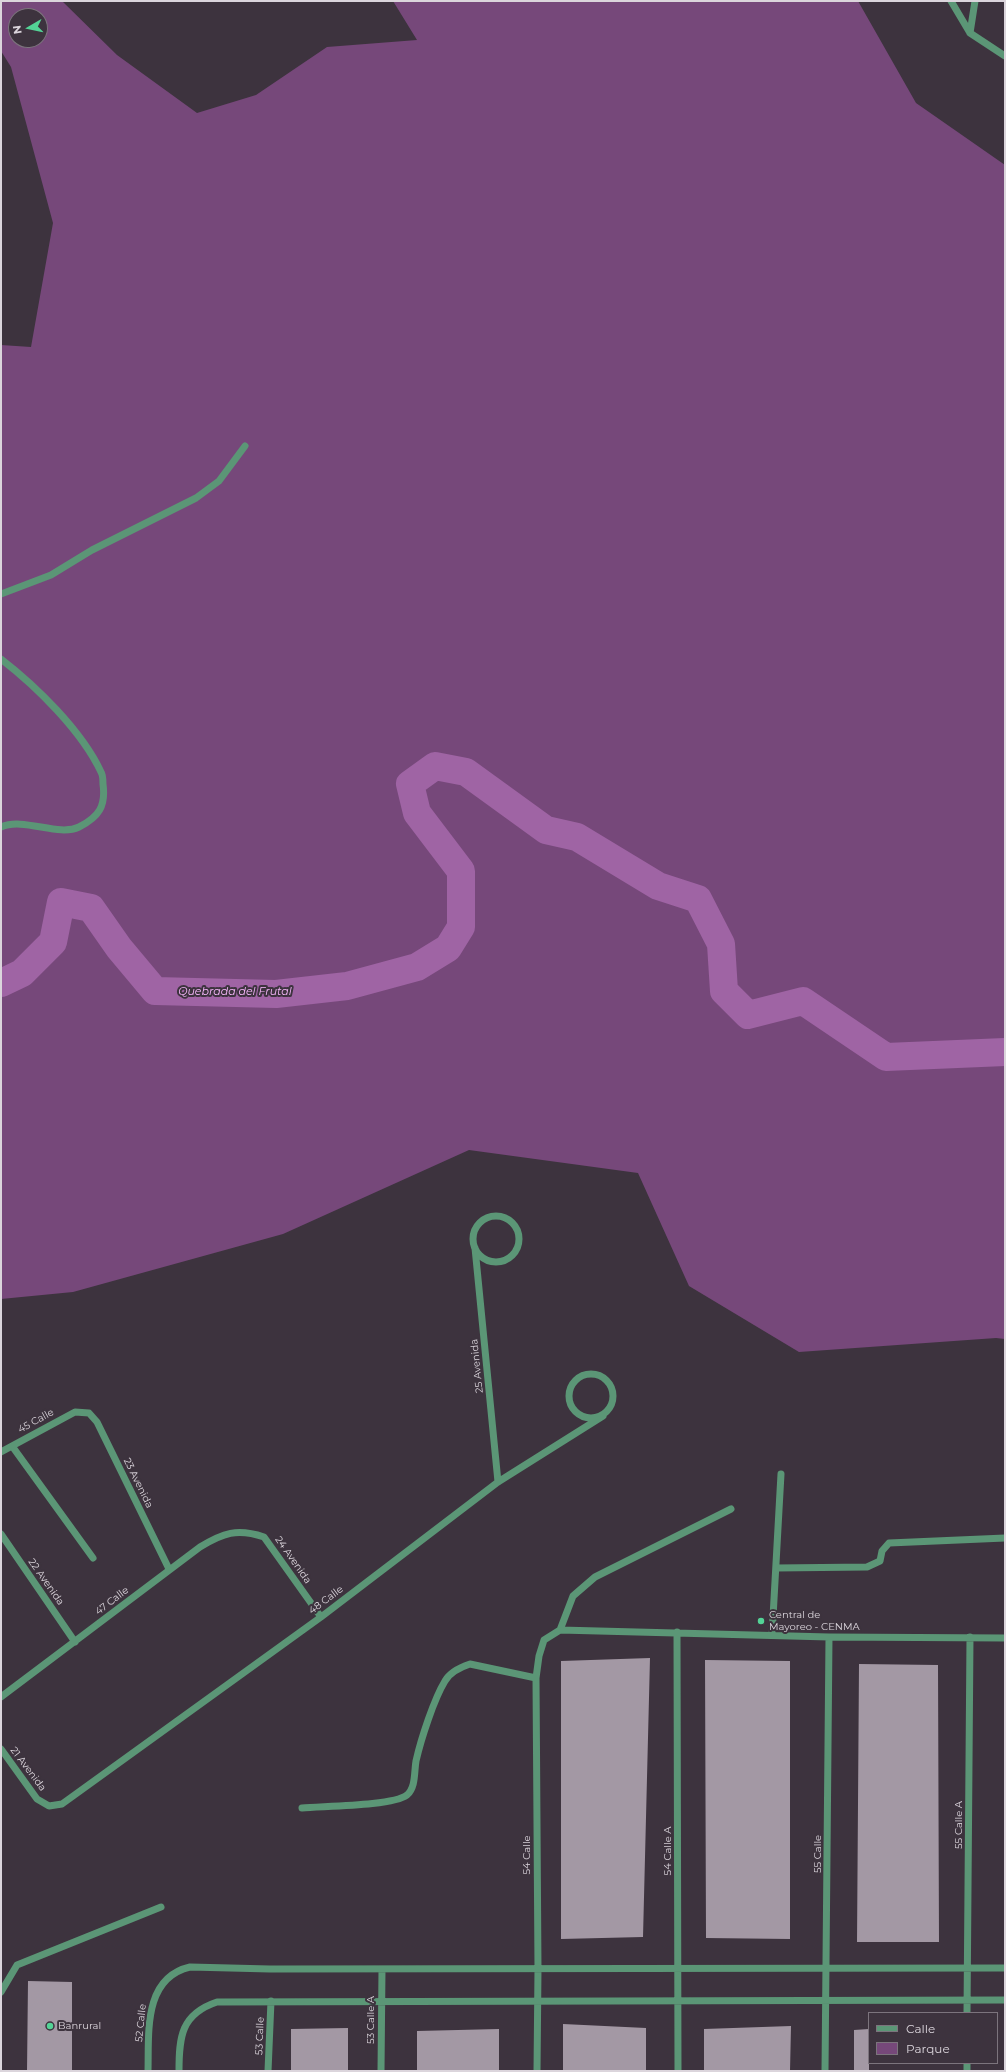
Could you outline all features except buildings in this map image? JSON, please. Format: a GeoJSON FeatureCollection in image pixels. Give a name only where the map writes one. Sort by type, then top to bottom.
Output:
{"type":"FeatureCollection","features":[{"type":"Feature","properties":{"kind":"street"},"geometry":{"type":"LineString","coordinates":[[951,1],[970,33],[1005,56]]}},
{"type":"Feature","properties":{"kind":"street"},"geometry":{"type":"LineString","coordinates":[[970,33],[975,1]]}},
{"type":"Feature","properties":{"kind":"street"},"geometry":{"type":"LineString","coordinates":[[1,594],[51,575],[92,550],[196,498],[219,481],[245,446]]}},
{"type":"Feature","properties":{"kind":"street"},"geometry":{"type":"LineString","coordinates":[[1,658],[34,685],[81,739],[102,773],[105,797],[98,814],[77,828],[56,829],[10,823],[1,827]]}},
{"type":"Feature","properties":{"kind":"street","name":"25 Avenida"},"geometry":{"type":"LineString","coordinates":[[476,1248],[485,1259],[492,1262],[508,1259],[518,1248],[518,1232],[509,1220],[502,1217],[488,1218],[477,1227],[474,1234],[498,1482]]}},
{"type":"Feature","properties":{"kind":"street","name":"48 Calle"},"geometry":{"type":"LineString","coordinates":[[62,1804],[321,1617],[498,1482],[603,1416],[612,1406],[614,1398],[610,1385],[599,1376],[592,1374],[578,1378],[569,1391],[571,1406],[581,1417],[589,1419],[603,1416]]}},
{"type":"Feature","properties":{"kind":"street","name":"45 Calle"},"geometry":{"type":"LineString","coordinates":[[1,1452],[74,1412],[82,1411]]}},
{"type":"Feature","properties":{"kind":"street","name":"23 Avenida"},"geometry":{"type":"LineString","coordinates":[[82,1411],[89,1413],[97,1422],[169,1569]]}},
{"type":"Feature","properties":{"kind":"street"},"geometry":{"type":"LineString","coordinates":[[12,1446],[93,1558]]}},
{"type":"Feature","properties":{"kind":"street"},"geometry":{"type":"LineString","coordinates":[[772,1635],[781,1474]]}},
{"type":"Feature","properties":{"kind":"street"},"geometry":{"type":"LineString","coordinates":[[731,1509],[595,1577],[573,1596],[560,1630],[829,1637],[1005,1638]]}},
{"type":"Feature","properties":{"kind":"street","name":"47 Calle"},"geometry":{"type":"LineString","coordinates":[[1,1697],[200,1547],[220,1535],[239,1532]]}},
{"type":"Feature","properties":{"kind":"street","name":"24 Avenida"},"geometry":{"type":"LineString","coordinates":[[239,1532],[252,1533],[264,1537],[321,1617]]}},
{"type":"Feature","properties":{"kind":"street","name":"22 Avenida"},"geometry":{"type":"LineString","coordinates":[[1,1534],[75,1642]]}},
{"type":"Feature","properties":{"kind":"street"},"geometry":{"type":"LineString","coordinates":[[776,1568],[867,1567],[880,1561],[882,1551],[889,1543],[1005,1538]]}},
{"type":"Feature","properties":{"kind":"street","name":"54 Calle"},"geometry":{"type":"LineString","coordinates":[[537,2071],[536,2001],[538,1968],[536,1678],[539,1656],[544,1640],[560,1630]]}},
{"type":"Feature","properties":{"kind":"street","name":"54 Calle A"},"geometry":{"type":"LineString","coordinates":[[677,1632],[679,1968],[678,2071]]}},
{"type":"Feature","properties":{"kind":"street","name":"55 Calle"},"geometry":{"type":"LineString","coordinates":[[825,2071],[829,1637]]}},
{"type":"Feature","properties":{"kind":"street","name":"55 Calle A"},"geometry":{"type":"LineString","coordinates":[[967,2012],[970,1637]]}},
{"type":"Feature","properties":{"kind":"street"},"geometry":{"type":"LineString","coordinates":[[302,1808],[380,1802],[406,1796],[414,1782],[416,1761],[428,1721],[445,1680],[461,1667],[470,1664],[536,1678]]}},
{"type":"Feature","properties":{"kind":"street","name":"21 Avenida"},"geometry":{"type":"LineString","coordinates":[[1,1749],[37,1799],[49,1806],[62,1804]]}},
{"type":"Feature","properties":{"kind":"street"},"geometry":{"type":"LineString","coordinates":[[1,1992],[17,1965],[161,1907]]}},
{"type":"Feature","properties":{"kind":"street","name":"52 Calle"},"geometry":{"type":"LineString","coordinates":[[148,2071],[151,2008],[154,1997],[166,1980],[177,1970],[190,1967],[270,1970],[538,1968],[1005,1968]]}},
{"type":"Feature","properties":{"kind":"street","name":"53 Calle A"},"geometry":{"type":"LineString","coordinates":[[381,2071],[382,1969]]}},
{"type":"Feature","properties":{"kind":"street"},"geometry":{"type":"LineString","coordinates":[[179,2071],[179,2044],[189,2019],[205,2006],[217,2002],[271,2001],[381,2003],[678,2000],[1005,2000]]}},
{"type":"Feature","properties":{"kind":"street","name":"53 Calle"},"geometry":{"type":"LineString","coordinates":[[268,2071],[271,2001]]}},
{"type":"Feature","properties":{"kind":"green space"},"geometry":{"type":"Polygon","coordinates":[[[1,1],[62,1],[117,55],[197,113],[256,95],[327,47],[417,40],[393,1],[858,1],[916,103],[1005,165],[1005,1339],[996,1338],[799,1352],[689,1286],[638,1173],[469,1150],[283,1234],[73,1292],[1,1299],[1,345],[31,347],[53,223],[11,67],[1,51],[1,1]]]}},
{"type":"Feature","properties":{"kind":"waterway","name":"Quebrada del Frutal"},"geometry":{"type":"LineString","coordinates":[[1,983],[22,973],[53,942],[61,902],[91,908],[119,948],[155,991],[276,994],[347,986],[417,967],[448,948],[461,927],[461,871],[417,813],[410,784],[435,766],[466,772],[546,830],[577,837],[658,886],[698,899],[721,944],[724,991],[748,1015],[803,1001],[886,1057],[1005,1052]]}},
{"type":"Feature","properties":{"kind":"place","name":"Central de Mayoreo - CENMA"},"geometry":{"type":"Point","coordinates":[761,1621]}},
{"type":"Feature","properties":{"kind":"place","name":"Banrural"},"geometry":{"type":"Point","coordinates":[50,2026]}}]}
